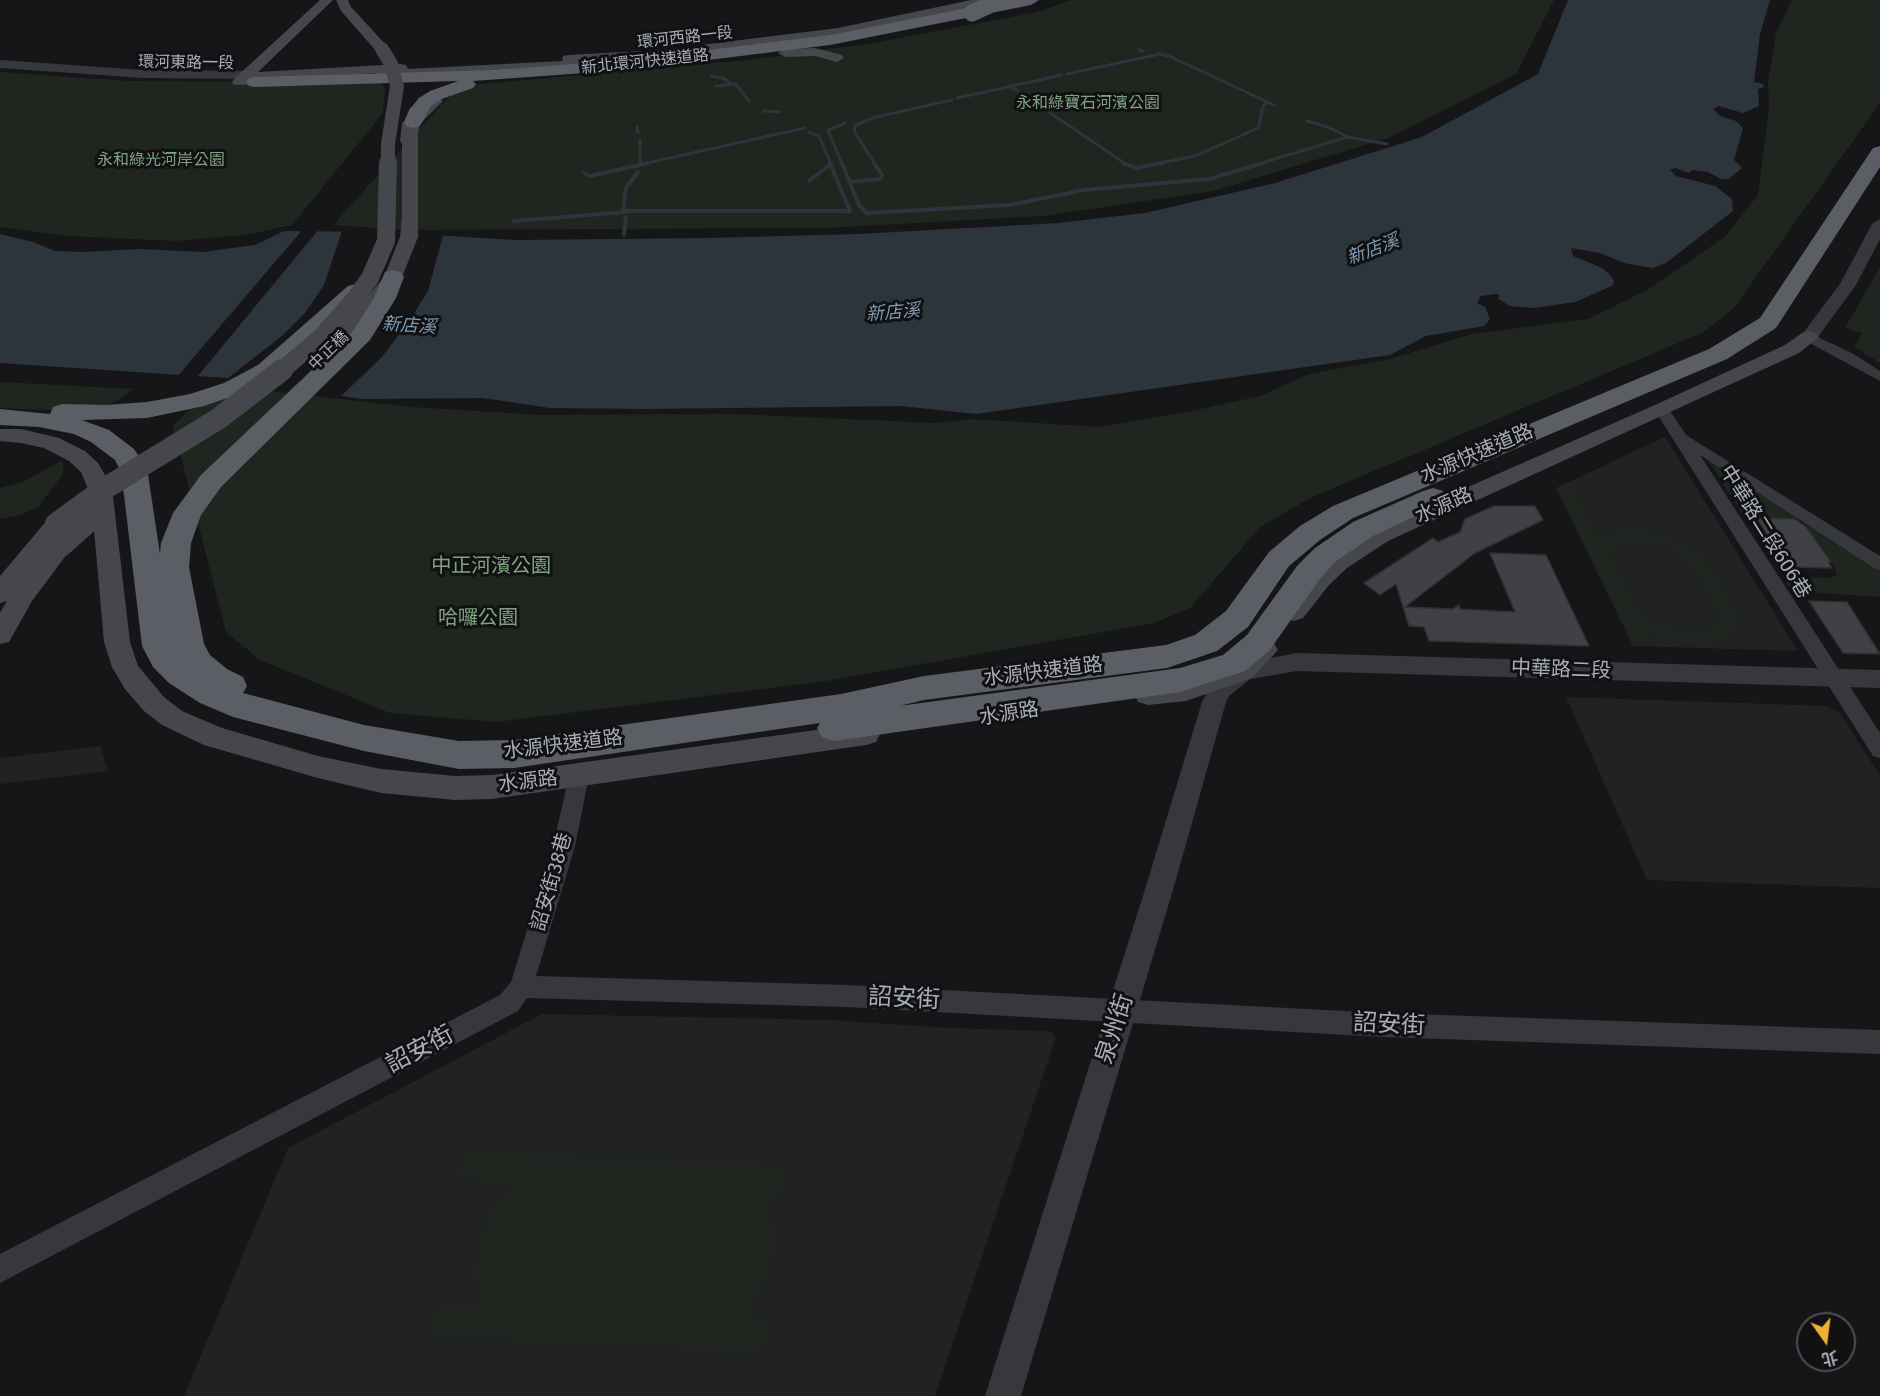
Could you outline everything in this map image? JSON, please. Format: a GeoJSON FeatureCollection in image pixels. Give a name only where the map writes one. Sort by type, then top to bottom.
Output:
{"type":"FeatureCollection","features":[{"type":"Feature","properties":{"kind":"highway","name":"新北環河快速道路"},"geometry":{"type":"LineString","coordinates":[[246,80],[439,77],[627,65],[786,47],[1031,0]]}},
{"type":"Feature","properties":{"kind":"highway"},"geometry":{"type":"LineString","coordinates":[[972,13],[1000,1]]}},
{"type":"Feature","properties":{"kind":"highway"},"geometry":{"type":"LineString","coordinates":[[413,123],[418,110],[436,95],[484,81],[592,72],[741,55],[786,47]]}},
{"type":"Feature","properties":{"kind":"highway","name":"水源快速道路"},"geometry":{"type":"LineString","coordinates":[[126,545],[158,646],[164,659],[180,675],[212,694],[245,708],[364,738],[459,755],[514,754],[841,707],[935,686],[1167,656],[1206,643],[1237,619],[1279,560],[1310,533],[1343,512],[1718,354],[1768,323],[1880,152]]}},
{"type":"Feature","properties":{"kind":"highway","name":"水源快速道路"},"geometry":{"type":"LineString","coordinates":[[126,545],[137,640],[144,660],[157,682],[169,692],[202,713],[373,763],[417,772],[506,771],[1180,673],[1234,662],[1258,643],[1308,573],[1325,555],[1363,529],[1752,353],[1799,311],[1880,185]]}},
{"type":"Feature","properties":{"kind":"highway"},"geometry":{"type":"LineString","coordinates":[[0,410],[127,412],[172,406],[214,396],[252,380],[267,370],[381,278],[386,298],[362,335],[211,481],[188,513],[176,543],[174,567],[188,644],[199,663],[216,678],[244,693],[364,738]]}},
{"type":"Feature","properties":{"kind":"highway"},"geometry":{"type":"LineString","coordinates":[[0,417],[18,430],[68,439],[98,456],[109,467],[115,479],[126,545]]}},
{"type":"Feature","properties":{"kind":"highway","name":"水源快速道路"},"geometry":{"type":"LineString","coordinates":[[1234,662],[1249,633],[1294,568],[1320,543],[1348,524],[1372,512],[1454,477],[1505,452],[1548,424]]}},
{"type":"Feature","properties":{"kind":"highway"},"geometry":{"type":"LineString","coordinates":[[841,707],[1180,673]]}},
{"type":"Feature","properties":{"kind":"main road","name":"環河西路一段"},"geometry":{"type":"LineString","coordinates":[[371,73],[607,62],[720,51],[830,36],[1000,1]]}},
{"type":"Feature","properties":{"kind":"main road"},"geometry":{"type":"LineString","coordinates":[[246,80],[322,4],[333,8],[345,5]]}},
{"type":"Feature","properties":{"kind":"main road","name":"中正橋"},"geometry":{"type":"LineString","coordinates":[[0,635],[9,592],[59,535],[238,425],[280,396],[331,339],[376,301],[381,278],[381,256],[386,241],[388,144],[397,86],[391,64],[382,49],[345,5]]}},
{"type":"Feature","properties":{"kind":"main road"},"geometry":{"type":"LineString","coordinates":[[408,141],[413,123],[435,102],[446,96],[477,87],[720,63],[801,51],[837,58]]}},
{"type":"Feature","properties":{"kind":"main road","name":"中正橋"},"geometry":{"type":"LineString","coordinates":[[381,278],[402,258],[410,227],[408,141],[414,83],[406,54]]}},
{"type":"Feature","properties":{"kind":"main road","name":"環河東路一段"},"geometry":{"type":"LineString","coordinates":[[246,80],[371,73]]}},
{"type":"Feature","properties":{"kind":"main road","name":"水源路"},"geometry":{"type":"LineString","coordinates":[[126,545],[117,642],[125,667],[134,682],[154,704],[172,718],[198,730],[318,766],[381,781],[455,788],[492,787],[1103,700],[1186,691],[1234,662],[1265,651],[1320,579],[1358,548],[1380,535],[1792,349],[1809,337]]}},
{"type":"Feature","properties":{"kind":"street","name":"環河東路一段"},"geometry":{"type":"LineString","coordinates":[[0,64],[246,80]]}},
{"type":"Feature","properties":{"kind":"street","name":"環河東路一段"},"geometry":{"type":"LineString","coordinates":[[0,72],[102,79],[246,80]]}},
{"type":"Feature","properties":{"kind":"street","name":"水源路"},"geometry":{"type":"LineString","coordinates":[[1809,337],[1848,285],[1880,224]]}},
{"type":"Feature","properties":{"kind":"street"},"geometry":{"type":"LineString","coordinates":[[1809,337],[1880,376]]}},
{"type":"Feature","properties":{"kind":"street","name":"中華路二段606巷"},"geometry":{"type":"LineString","coordinates":[[1662,409],[1880,750]]}},
{"type":"Feature","properties":{"kind":"street"},"geometry":{"type":"LineString","coordinates":[[1679,436],[1880,564]]}},
{"type":"Feature","properties":{"kind":"street","name":"中華路二段"},"geometry":{"type":"LineString","coordinates":[[1234,662],[1880,679]]}},
{"type":"Feature","properties":{"kind":"street","name":"泉州街"},"geometry":{"type":"LineString","coordinates":[[1003,1396],[1214,702],[1234,662]]}},
{"type":"Feature","properties":{"kind":"street","name":"詔安街38巷"},"geometry":{"type":"LineString","coordinates":[[521,987],[564,846],[579,776]]}},
{"type":"Feature","properties":{"kind":"street","name":"詔安街"},"geometry":{"type":"LineString","coordinates":[[0,1269],[509,1003],[521,987],[847,996],[1383,1025],[1880,1042]]}},
{"type":"Feature","properties":{"kind":"shaded area"},"geometry":{"type":"Polygon","coordinates":[[[1665,437],[1798,651],[1633,646],[1556,488],[1665,437]]]}},
{"type":"Feature","properties":{"kind":"shaded area"},"geometry":{"type":"Polygon","coordinates":[[[1566,697],[1827,706],[1840,713],[1880,776],[1880,888],[1647,880],[1566,697]]]}},
{"type":"Feature","properties":{"kind":"shaded area"},"geometry":{"type":"Polygon","coordinates":[[[100,746],[108,771],[0,784],[0,758],[100,746]]]}},
{"type":"Feature","properties":{"kind":"shaded area"},"geometry":{"type":"Polygon","coordinates":[[[542,1014],[829,1020],[949,1028],[1050,1031],[1056,1037],[935,1396],[184,1396],[288,1148],[542,1014]]]}},
{"type":"Feature","properties":{"kind":"green space","name":"永和綠寶石河濱公園"},"geometry":{"type":"Polygon","coordinates":[[[1071,0],[1554,0],[1516,74],[1388,138],[1213,191],[1044,216],[827,228],[408,230],[333,225],[441,105],[461,86],[747,60],[873,43],[1038,12],[1071,0]]]}},
{"type":"Feature","properties":{"kind":"green space","name":"中正河濱公園"},"geometry":{"type":"Polygon","coordinates":[[[1792,0],[1880,0],[1880,103],[1734,308],[1702,333],[1312,497],[1260,527],[1190,608],[1154,623],[826,681],[496,722],[390,713],[260,660],[226,632],[173,426],[214,385],[412,407],[542,415],[735,414],[935,423],[973,419],[1099,427],[1192,411],[1260,396],[1309,374],[1390,359],[1472,334],[1588,319],[1647,290],[1725,237],[1758,195],[1769,108],[1768,82],[1776,33],[1792,0]]]}},
{"type":"Feature","properties":{"kind":"green space","name":"永和綠光河岸公園"},"geometry":{"type":"Polygon","coordinates":[[[0,72],[129,81],[382,82],[385,90],[383,113],[292,225],[246,235],[175,241],[67,236],[0,227],[0,72]]]}},
{"type":"Feature","properties":{"kind":"green space"},"geometry":{"type":"Polygon","coordinates":[[[1880,267],[1880,363],[1855,347],[1862,333],[1845,328],[1880,267]]]}},
{"type":"Feature","properties":{"kind":"green space"},"geometry":{"type":"Polygon","coordinates":[[[0,382],[134,389],[110,405],[74,411],[0,408],[0,382]]]}},
{"type":"Feature","properties":{"kind":"green space"},"geometry":{"type":"Polygon","coordinates":[[[63,460],[63,474],[38,507],[20,515],[0,519],[0,488],[23,482],[63,460]]]}},
{"type":"Feature","properties":{"kind":"green space"},"geometry":{"type":"Polygon","coordinates":[[[1708,460],[1800,519],[1745,518],[1708,460]]]}},
{"type":"Feature","properties":{"kind":"green space"},"geometry":{"type":"Polygon","coordinates":[[[1558,488],[1573,488],[1599,539],[1617,531],[1648,531],[1671,538],[1700,555],[1734,608],[1737,624],[1733,633],[1724,640],[1704,645],[1676,642],[1646,631],[1650,640],[1633,640],[1558,488]],[[1631,540],[1615,545],[1610,555],[1635,609],[1651,622],[1679,632],[1702,633],[1713,627],[1719,619],[1718,608],[1688,559],[1673,548],[1659,543],[1631,540]]]}},
{"type":"Feature","properties":{"kind":"green space"},"geometry":{"type":"Polygon","coordinates":[[[1803,522],[1880,569],[1880,597],[1792,591],[1786,582],[1808,582],[1805,577],[1830,578],[1837,575],[1834,565],[1803,522]]]}},
{"type":"Feature","properties":{"kind":"green space"},"geometry":{"type":"Polygon","coordinates":[[[466,1152],[785,1165],[782,1195],[764,1195],[771,1215],[773,1246],[764,1284],[747,1316],[767,1317],[762,1352],[429,1336],[439,1306],[481,1307],[475,1272],[480,1238],[492,1211],[513,1182],[457,1179],[466,1152]]]}},
{"type":"Feature","properties":{"kind":"water","name":"新店溪"},"geometry":{"type":"Polygon","coordinates":[[[1568,0],[1770,0],[1760,34],[1754,82],[1763,84],[1764,87],[1758,89],[1759,106],[1743,113],[1719,106],[1713,109],[1720,116],[1736,121],[1743,128],[1734,160],[1742,168],[1729,179],[1721,179],[1708,172],[1692,170],[1689,173],[1675,168],[1670,170],[1676,176],[1715,186],[1732,199],[1733,211],[1666,263],[1652,268],[1624,263],[1600,253],[1571,248],[1573,256],[1602,268],[1609,274],[1614,281],[1612,286],[1575,302],[1534,308],[1510,306],[1497,298],[1500,296],[1497,294],[1481,296],[1477,303],[1485,307],[1490,319],[1484,326],[1426,336],[1390,355],[976,414],[901,406],[550,408],[483,398],[361,399],[241,379],[0,363],[0,234],[33,242],[55,251],[140,249],[203,252],[255,245],[284,231],[384,232],[515,240],[707,238],[859,234],[1058,223],[1145,213],[1275,183],[1422,137],[1538,74],[1568,0]]]}},
{"type":"Feature","properties":{"kind":"pier"},"geometry":{"type":"Polygon","coordinates":[[[304,228],[320,228],[197,377],[228,378],[282,336],[305,313],[324,285],[343,228],[444,232],[428,291],[408,323],[382,357],[339,398],[241,382],[176,378],[304,228]]]}},
{"type":"Feature","properties":{"kind":"building"},"geometry":{"type":"Polygon","coordinates":[[[1494,506],[1535,506],[1543,520],[1475,553],[1405,607],[1453,609],[1459,605],[1460,609],[1515,612],[1490,553],[1546,555],[1589,646],[1429,641],[1424,627],[1409,626],[1396,584],[1380,595],[1364,583],[1433,538],[1438,542],[1460,532],[1465,519],[1494,506]]]}},
{"type":"Feature","properties":{"kind":"building"},"geometry":{"type":"Polygon","coordinates":[[[1757,518],[1795,519],[1806,527],[1831,562],[1828,562],[1832,568],[1790,567],[1778,554],[1757,518]]]}},
{"type":"Feature","properties":{"kind":"building"},"geometry":{"type":"Polygon","coordinates":[[[1809,601],[1847,602],[1880,654],[1843,653],[1809,601]]]}},
{"type":"Feature","properties":{"kind":"waterway"},"geometry":{"type":"LineString","coordinates":[[1139,50],[1143,51]]}},
{"type":"Feature","properties":{"kind":"waterway"},"geometry":{"type":"LineString","coordinates":[[1067,74],[1160,54]]}},
{"type":"Feature","properties":{"kind":"waterway"},"geometry":{"type":"LineString","coordinates":[[1160,54],[1169,56],[1274,105]]}},
{"type":"Feature","properties":{"kind":"waterway"},"geometry":{"type":"LineString","coordinates":[[1010,86],[1062,75]]}},
{"type":"Feature","properties":{"kind":"waterway"},"geometry":{"type":"LineString","coordinates":[[711,76],[723,78],[731,84]]}},
{"type":"Feature","properties":{"kind":"waterway"},"geometry":{"type":"LineString","coordinates":[[716,86],[736,84],[749,101]]}},
{"type":"Feature","properties":{"kind":"waterway"},"geometry":{"type":"LineString","coordinates":[[957,98],[1010,86]]}},
{"type":"Feature","properties":{"kind":"waterway"},"geometry":{"type":"LineString","coordinates":[[1010,86],[1126,164]]}},
{"type":"Feature","properties":{"kind":"waterway"},"geometry":{"type":"LineString","coordinates":[[875,164],[854,131],[856,125],[876,117],[952,100]]}},
{"type":"Feature","properties":{"kind":"waterway"},"geometry":{"type":"LineString","coordinates":[[1155,164],[1195,156],[1256,129],[1259,127],[1262,109],[1265,103],[1268,103]]}},
{"type":"Feature","properties":{"kind":"waterway"},"geometry":{"type":"LineString","coordinates":[[763,111],[780,112]]}},
{"type":"Feature","properties":{"kind":"waterway"},"geometry":{"type":"LineString","coordinates":[[1307,121],[1328,127],[1348,137]]}},
{"type":"Feature","properties":{"kind":"waterway"},"geometry":{"type":"LineString","coordinates":[[842,164],[828,130],[845,123]]}},
{"type":"Feature","properties":{"kind":"waterway"},"geometry":{"type":"LineString","coordinates":[[637,127],[638,133]]}},
{"type":"Feature","properties":{"kind":"waterway"},"geometry":{"type":"LineString","coordinates":[[643,164],[805,128]]}},
{"type":"Feature","properties":{"kind":"waterway"},"geometry":{"type":"LineString","coordinates":[[809,132],[819,136],[831,164]]}},
{"type":"Feature","properties":{"kind":"waterway"},"geometry":{"type":"LineString","coordinates":[[1258,164],[1348,137]]}},
{"type":"Feature","properties":{"kind":"waterway"},"geometry":{"type":"LineString","coordinates":[[1348,137],[1387,144]]}},
{"type":"Feature","properties":{"kind":"waterway"},"geometry":{"type":"LineString","coordinates":[[640,140],[640,165]]}},
{"type":"Feature","properties":{"kind":"waterway"},"geometry":{"type":"LineString","coordinates":[[640,165],[649,163]]}},
{"type":"Feature","properties":{"kind":"waterway"},"geometry":{"type":"LineString","coordinates":[[842,163],[859,205],[867,213],[1010,205],[1084,190],[1209,179],[1263,163]]}},
{"type":"Feature","properties":{"kind":"waterway"},"geometry":{"type":"LineString","coordinates":[[850,182],[880,179],[882,175],[874,163]]}},
{"type":"Feature","properties":{"kind":"waterway"},"geometry":{"type":"LineString","coordinates":[[1123,163],[1136,168],[1162,163]]}},
{"type":"Feature","properties":{"kind":"waterway"},"geometry":{"type":"LineString","coordinates":[[626,211],[850,211],[831,164]]}},
{"type":"Feature","properties":{"kind":"waterway"},"geometry":{"type":"LineString","coordinates":[[809,181],[831,164]]}},
{"type":"Feature","properties":{"kind":"waterway"},"geometry":{"type":"LineString","coordinates":[[584,173],[590,176],[640,165]]}},
{"type":"Feature","properties":{"kind":"waterway"},"geometry":{"type":"LineString","coordinates":[[623,211],[626,188],[638,172]]}},
{"type":"Feature","properties":{"kind":"waterway"},"geometry":{"type":"LineString","coordinates":[[514,221],[626,212]]}},
{"type":"Feature","properties":{"kind":"waterway"},"geometry":{"type":"LineString","coordinates":[[624,235],[626,217]]}},
{"type":"Feature","properties":{"kind":"park label","name":"哈囉公園"},"geometry":{"type":"Point","coordinates":[478,618]}}]}
